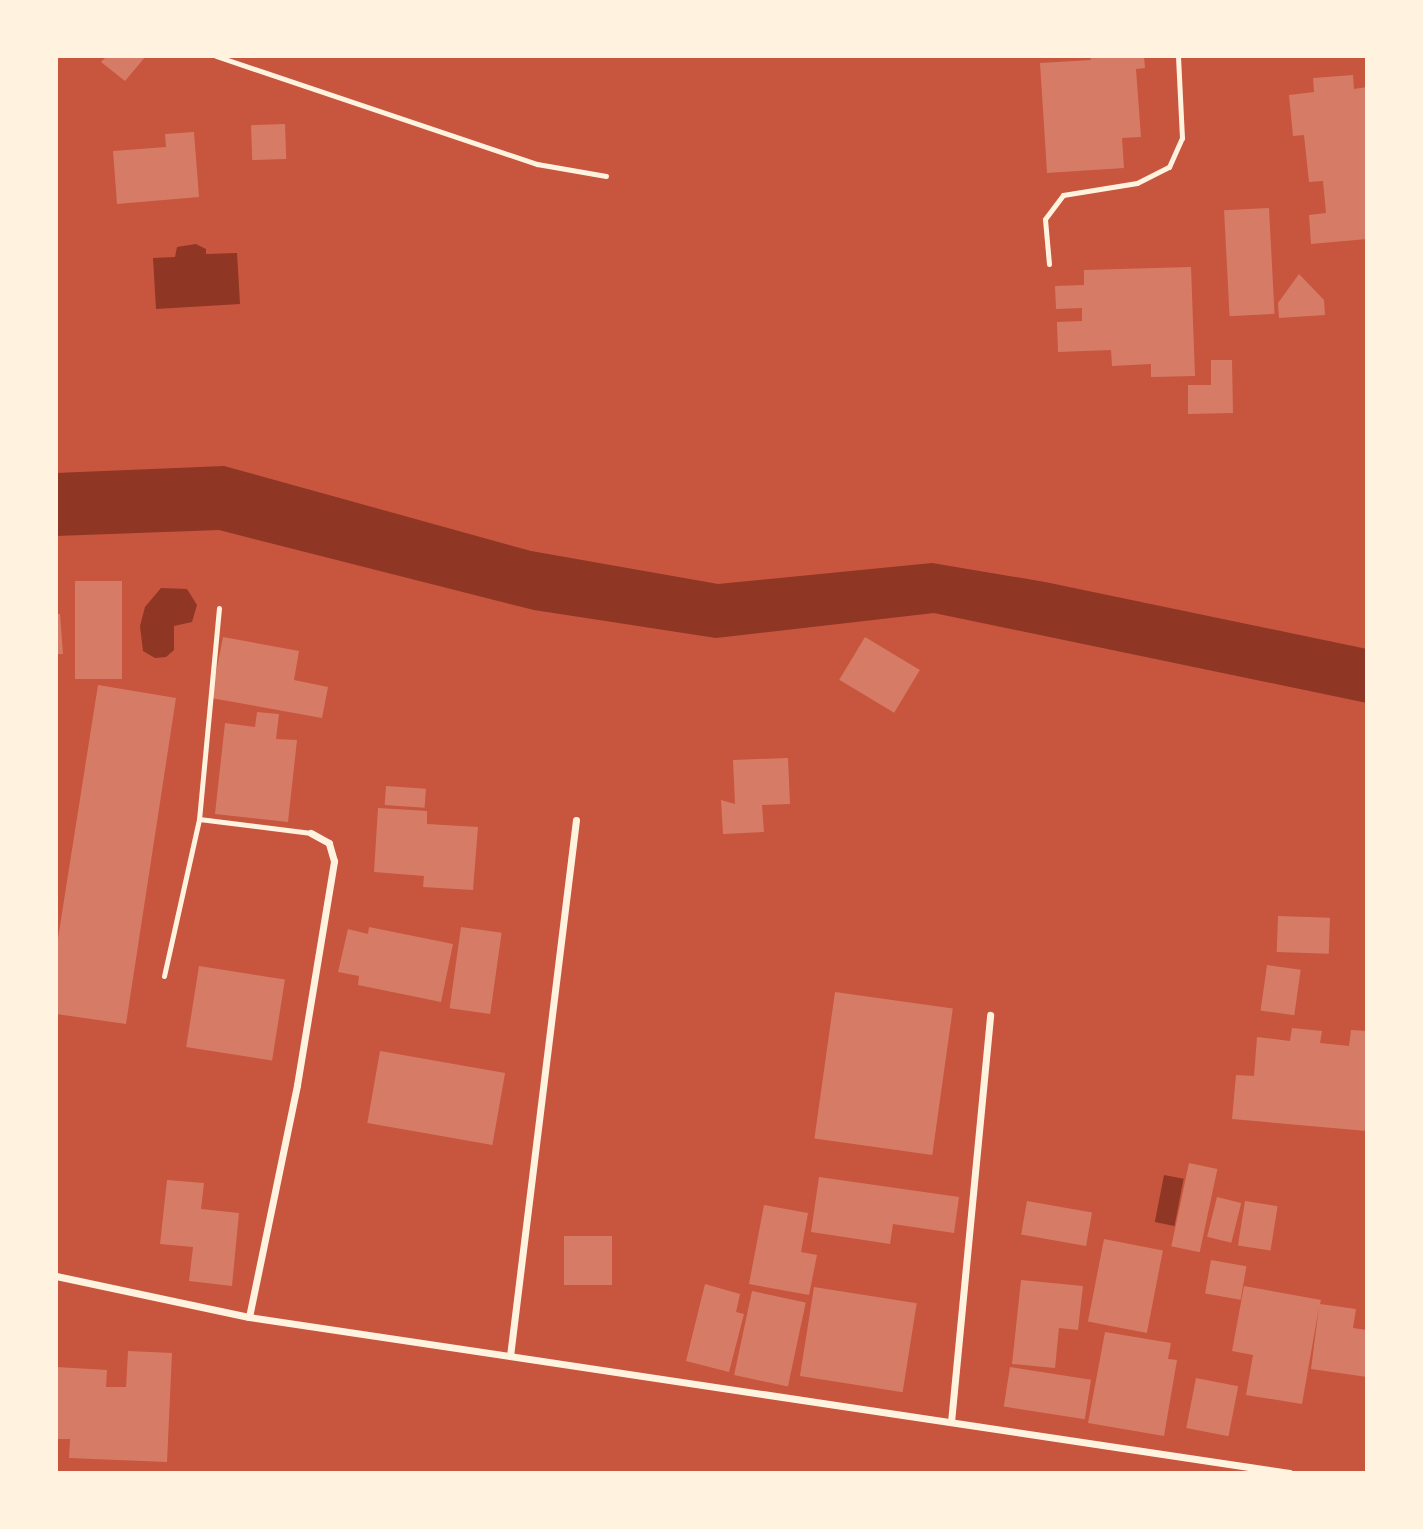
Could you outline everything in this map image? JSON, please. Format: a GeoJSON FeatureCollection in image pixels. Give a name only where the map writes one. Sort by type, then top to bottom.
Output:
{"type":"FeatureCollection","features":[{"type":"Feature","properties":{"kind":"street"},"geometry":{"type":"LineString","coordinates":[[510,1356],[576,820]]}},
{"type":"Feature","properties":{"kind":"street"},"geometry":{"type":"LineString","coordinates":[[249,1317],[297,1085],[334,861],[330,843],[311,832]]}},
{"type":"Feature","properties":{"kind":"street"},"geometry":{"type":"LineString","coordinates":[[951,1422],[990,1016]]}},
{"type":"Feature","properties":{"kind":"street"},"geometry":{"type":"LineString","coordinates":[[56,1276],[249,1317],[951,1422],[1251,1470],[1289,1473]]}},
{"type":"Feature","properties":{"kind":"lane"},"geometry":{"type":"LineString","coordinates":[[216,56],[537,163],[606,176]]}},
{"type":"Feature","properties":{"kind":"lane"},"geometry":{"type":"LineString","coordinates":[[1049,264],[1045,219],[1063,195],[1137,183],[1169,167],[1182,138],[1178,56]]}},
{"type":"Feature","properties":{"kind":"lane"},"geometry":{"type":"LineString","coordinates":[[164,976],[199,819],[219,608]]}},
{"type":"Feature","properties":{"kind":"lane"},"geometry":{"type":"LineString","coordinates":[[199,819],[311,832]]}},
{"type":"Feature","properties":{"kind":"shaded area"},"geometry":{"type":"Polygon","coordinates":[[[196,244],[206,249],[206,254],[237,253],[240,304],[156,309],[153,258],[175,257],[177,247],[196,244]]]}},
{"type":"Feature","properties":{"kind":"shaded area"},"geometry":{"type":"Polygon","coordinates":[[[224,466],[531,551],[718,584],[932,563],[1045,582],[1367,649],[1367,703],[934,613],[716,638],[534,610],[219,530],[56,536],[56,473],[224,466]]]}},
{"type":"Feature","properties":{"kind":"shaded area"},"geometry":{"type":"Polygon","coordinates":[[[161,588],[187,589],[197,605],[192,622],[174,626],[174,650],[166,657],[155,658],[143,651],[140,626],[145,607],[161,588]]]}},
{"type":"Feature","properties":{"kind":"shaded area"},"geometry":{"type":"Polygon","coordinates":[[[1164,1175],[1184,1179],[1174,1226],[1155,1222],[1164,1175]]]}},
{"type":"Feature","properties":{"kind":"building"},"geometry":{"type":"Polygon","coordinates":[[[107,56],[146,56],[125,81],[101,62],[107,56]]]}},
{"type":"Feature","properties":{"kind":"building"},"geometry":{"type":"Polygon","coordinates":[[[1090,56],[1144,56],[1145,68],[1136,69],[1141,137],[1122,138],[1124,168],[1047,173],[1040,63],[1091,60],[1090,56]]]}},
{"type":"Feature","properties":{"kind":"building"},"geometry":{"type":"Polygon","coordinates":[[[1353,75],[1354,89],[1367,87],[1367,239],[1311,244],[1309,215],[1326,213],[1323,181],[1309,182],[1304,135],[1293,136],[1289,95],[1314,92],[1313,78],[1353,75]]]}},
{"type":"Feature","properties":{"kind":"building"},"geometry":{"type":"Polygon","coordinates":[[[285,124],[286,159],[252,160],[251,125],[285,124]]]}},
{"type":"Feature","properties":{"kind":"building"},"geometry":{"type":"Polygon","coordinates":[[[194,132],[199,197],[117,204],[113,151],[166,147],[165,134],[194,132]]]}},
{"type":"Feature","properties":{"kind":"building"},"geometry":{"type":"Polygon","coordinates":[[[1269,208],[1275,314],[1230,316],[1224,210],[1269,208]]]}},
{"type":"Feature","properties":{"kind":"building"},"geometry":{"type":"Polygon","coordinates":[[[1191,267],[1195,376],[1151,377],[1151,364],[1112,366],[1111,350],[1058,352],[1057,322],[1082,321],[1082,308],[1056,309],[1055,286],[1084,285],[1084,270],[1191,267]]]}},
{"type":"Feature","properties":{"kind":"building"},"geometry":{"type":"Polygon","coordinates":[[[1299,274],[1324,300],[1325,315],[1279,318],[1278,303],[1299,274]]]}},
{"type":"Feature","properties":{"kind":"building"},"geometry":{"type":"Polygon","coordinates":[[[1211,360],[1232,360],[1233,413],[1188,414],[1188,385],[1211,385],[1211,360]]]}},
{"type":"Feature","properties":{"kind":"building"},"geometry":{"type":"Polygon","coordinates":[[[75,581],[122,581],[122,679],[75,679],[75,581]]]}},
{"type":"Feature","properties":{"kind":"building"},"geometry":{"type":"Polygon","coordinates":[[[56,614],[60,614],[63,654],[56,654],[56,614]]]}},
{"type":"Feature","properties":{"kind":"building"},"geometry":{"type":"Polygon","coordinates":[[[223,637],[299,651],[294,680],[328,687],[322,718],[211,698],[223,637]]]}},
{"type":"Feature","properties":{"kind":"building"},"geometry":{"type":"Polygon","coordinates":[[[865,637],[920,670],[894,713],[839,680],[865,637]]]}},
{"type":"Feature","properties":{"kind":"building"},"geometry":{"type":"Polygon","coordinates":[[[98,685],[176,698],[126,1024],[56,1014],[56,951],[98,685]]]}},
{"type":"Feature","properties":{"kind":"building"},"geometry":{"type":"Polygon","coordinates":[[[257,712],[279,714],[276,739],[297,740],[288,822],[215,814],[225,723],[255,727],[257,712]]]}},
{"type":"Feature","properties":{"kind":"building"},"geometry":{"type":"Polygon","coordinates":[[[788,758],[790,804],[762,805],[764,832],[723,834],[721,800],[735,804],[733,760],[788,758]]]}},
{"type":"Feature","properties":{"kind":"building"},"geometry":{"type":"Polygon","coordinates":[[[386,786],[426,789],[425,808],[385,805],[386,786]]]}},
{"type":"Feature","properties":{"kind":"building"},"geometry":{"type":"Polygon","coordinates":[[[378,808],[427,811],[427,824],[478,827],[473,890],[423,887],[424,876],[374,872],[378,808]]]}},
{"type":"Feature","properties":{"kind":"building"},"geometry":{"type":"Polygon","coordinates":[[[1278,916],[1330,918],[1329,954],[1277,952],[1278,916]]]}},
{"type":"Feature","properties":{"kind":"building"},"geometry":{"type":"Polygon","coordinates":[[[369,927],[453,944],[441,1002],[358,985],[359,976],[338,972],[348,929],[368,934],[369,927]]]}},
{"type":"Feature","properties":{"kind":"building"},"geometry":{"type":"Polygon","coordinates":[[[461,927],[502,933],[490,1014],[450,1008],[461,927]]]}},
{"type":"Feature","properties":{"kind":"building"},"geometry":{"type":"Polygon","coordinates":[[[1267,965],[1301,970],[1294,1015],[1261,1011],[1267,965]]]}},
{"type":"Feature","properties":{"kind":"building"},"geometry":{"type":"Polygon","coordinates":[[[199,966],[285,980],[272,1061],[186,1047],[199,966]]]}},
{"type":"Feature","properties":{"kind":"building"},"geometry":{"type":"Polygon","coordinates":[[[835,992],[953,1009],[932,1155],[814,1139],[835,992]]]}},
{"type":"Feature","properties":{"kind":"building"},"geometry":{"type":"Polygon","coordinates":[[[1292,1028],[1322,1031],[1320,1043],[1349,1046],[1351,1030],[1367,1031],[1367,1131],[1232,1119],[1236,1075],[1254,1076],[1257,1037],[1290,1041],[1292,1028]]]}},
{"type":"Feature","properties":{"kind":"building"},"geometry":{"type":"Polygon","coordinates":[[[380,1051],[505,1073],[492,1145],[367,1123],[380,1051]]]}},
{"type":"Feature","properties":{"kind":"building"},"geometry":{"type":"Polygon","coordinates":[[[1189,1163],[1217,1169],[1200,1252],[1171,1246],[1189,1163]]]}},
{"type":"Feature","properties":{"kind":"building"},"geometry":{"type":"Polygon","coordinates":[[[819,1177],[959,1197],[954,1233],[893,1224],[890,1244],[811,1232],[819,1177]]]}},
{"type":"Feature","properties":{"kind":"building"},"geometry":{"type":"Polygon","coordinates":[[[167,1180],[204,1183],[201,1209],[239,1213],[232,1286],[189,1281],[193,1247],[160,1244],[167,1180]]]}},
{"type":"Feature","properties":{"kind":"building"},"geometry":{"type":"Polygon","coordinates":[[[1217,1197],[1241,1203],[1231,1243],[1207,1237],[1217,1197]]]}},
{"type":"Feature","properties":{"kind":"building"},"geometry":{"type":"Polygon","coordinates":[[[1027,1201],[1092,1212],[1086,1246],[1021,1234],[1027,1201]]]}},
{"type":"Feature","properties":{"kind":"building"},"geometry":{"type":"Polygon","coordinates":[[[1245,1201],[1278,1206],[1271,1251],[1238,1245],[1245,1201]]]}},
{"type":"Feature","properties":{"kind":"building"},"geometry":{"type":"Polygon","coordinates":[[[764,1205],[808,1213],[801,1252],[817,1255],[809,1295],[749,1284],[764,1205]]]}},
{"type":"Feature","properties":{"kind":"building"},"geometry":{"type":"Polygon","coordinates":[[[564,1236],[612,1236],[612,1285],[564,1285],[564,1236]]]}},
{"type":"Feature","properties":{"kind":"building"},"geometry":{"type":"Polygon","coordinates":[[[1104,1239],[1163,1250],[1147,1333],[1088,1321],[1104,1239]]]}},
{"type":"Feature","properties":{"kind":"building"},"geometry":{"type":"Polygon","coordinates":[[[1211,1260],[1246,1266],[1241,1300],[1205,1293],[1211,1260]]]}},
{"type":"Feature","properties":{"kind":"building"},"geometry":{"type":"Polygon","coordinates":[[[1021,1280],[1083,1286],[1078,1330],[1059,1328],[1055,1368],[1012,1364],[1021,1280]]]}},
{"type":"Feature","properties":{"kind":"building"},"geometry":{"type":"Polygon","coordinates":[[[705,1284],[740,1294],[736,1312],[744,1314],[729,1372],[686,1361],[705,1284]]]}},
{"type":"Feature","properties":{"kind":"building"},"geometry":{"type":"Polygon","coordinates":[[[1244,1286],[1321,1300],[1320,1304],[1356,1309],[1353,1328],[1367,1330],[1367,1377],[1311,1369],[1319,1307],[1302,1404],[1246,1395],[1253,1355],[1232,1351],[1244,1286]]]}},
{"type":"Feature","properties":{"kind":"building"},"geometry":{"type":"Polygon","coordinates":[[[814,1287],[917,1303],[903,1392],[800,1376],[814,1287]]]}},
{"type":"Feature","properties":{"kind":"building"},"geometry":{"type":"Polygon","coordinates":[[[752,1291],[806,1302],[788,1387],[734,1375],[752,1291]]]}},
{"type":"Feature","properties":{"kind":"building"},"geometry":{"type":"Polygon","coordinates":[[[1105,1332],[1171,1343],[1168,1359],[1177,1360],[1164,1436],[1088,1423],[1105,1332]]]}},
{"type":"Feature","properties":{"kind":"building"},"geometry":{"type":"Polygon","coordinates":[[[128,1351],[172,1353],[167,1462],[69,1458],[70,1439],[56,1439],[56,1367],[107,1370],[106,1387],[126,1387],[128,1351]]]}},
{"type":"Feature","properties":{"kind":"building"},"geometry":{"type":"Polygon","coordinates":[[[1010,1367],[1091,1380],[1085,1419],[1004,1407],[1010,1367]]]}},
{"type":"Feature","properties":{"kind":"building"},"geometry":{"type":"Polygon","coordinates":[[[1196,1378],[1238,1386],[1228,1436],[1186,1428],[1196,1378]]]}}]}
